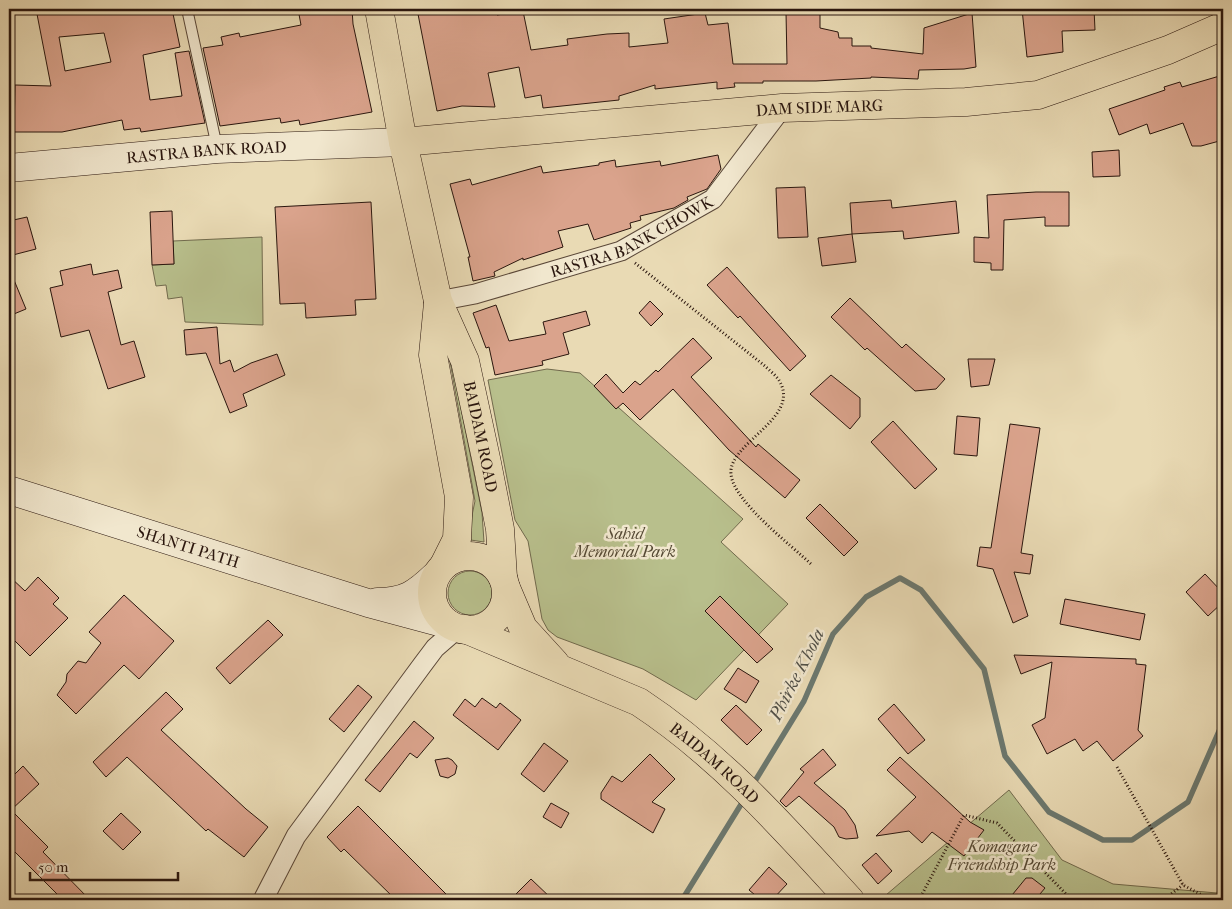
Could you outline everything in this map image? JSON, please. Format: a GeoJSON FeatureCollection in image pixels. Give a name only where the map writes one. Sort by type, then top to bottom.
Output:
{"type":"FeatureCollection","features":[{"type":"Feature","properties":{"kind":"main road","name":"BAIDAM ROAD"},"geometry":{"type":"LineString","coordinates":[[379,9],[403,142],[438,301],[465,361],[500,529],[505,583],[504,605],[496,619],[482,628],[458,627]]}},
{"type":"Feature","properties":{"kind":"main road","name":"DAM SIDE MARG"},"geometry":{"type":"LineString","coordinates":[[403,142],[782,108],[966,102],[1038,95],[1168,50],[1223,26]]}},
{"type":"Feature","properties":{"kind":"main road","name":"RASTRA BANK ROAD"},"geometry":{"type":"LineString","coordinates":[[9,168],[217,149],[403,142]]}},
{"type":"Feature","properties":{"kind":"main road","name":"BAIDAM ROAD"},"geometry":{"type":"LineString","coordinates":[[438,301],[433,355],[460,505],[457,538],[432,585],[434,604],[443,619],[458,627],[640,702],[659,715],[730,773],[850,900]]}},
{"type":"Feature","properties":{"kind":"main road","name":"SHANTI PATH"},"geometry":{"type":"LineString","coordinates":[[16,498],[458,627]]}},
{"type":"Feature","properties":{"kind":"main road","name":"BAIDAM ROAD"},"geometry":{"type":"LineString","coordinates":[[439,571],[462,556],[472,555],[490,562],[505,583],[524,628],[550,659],[572,675]]}},
{"type":"Feature","properties":{"kind":"main road","name":"SHANTI PATH"},"geometry":{"type":"LineString","coordinates":[[368,602],[407,599],[418,592],[439,571]]}},
{"type":"Feature","properties":{"kind":"street","name":"RASTRA BANK CHOWK"},"geometry":{"type":"LineString","coordinates":[[438,301],[475,294],[622,251],[712,199],[782,108]]}},
{"type":"Feature","properties":{"kind":"street"},"geometry":{"type":"LineString","coordinates":[[263,900],[296,836],[435,648],[458,627]]}},
{"type":"Feature","properties":{"kind":"lane"},"geometry":{"type":"LineString","coordinates":[[187,9],[217,149]]}},
{"type":"Feature","properties":{"kind":"path"},"geometry":{"type":"LineString","coordinates":[[622,251],[645,273],[765,366],[780,381],[784,391],[779,408],[733,461],[730,473],[742,498],[754,513],[811,564]]}},
{"type":"Feature","properties":{"kind":"path"},"geometry":{"type":"LineString","coordinates":[[1117,767],[1182,885],[1211,900]]}},
{"type":"Feature","properties":{"kind":"path"},"geometry":{"type":"LineString","coordinates":[[919,900],[964,814],[997,822],[1054,882],[1068,895],[1077,900]]}},
{"type":"Feature","properties":{"kind":"path"},"geometry":{"type":"LineString","coordinates":[[1163,900],[1182,885]]}},
{"type":"Feature","properties":{"kind":"green space"},"geometry":{"type":"Polygon","coordinates":[[[262,237],[263,325],[185,322],[182,297],[168,299],[166,285],[156,286],[152,265],[174,264],[173,241],[262,237]]]}},
{"type":"Feature","properties":{"kind":"green space"},"geometry":{"type":"Polygon","coordinates":[[[448,344],[482,513],[484,542],[464,539],[469,530],[475,501],[448,344]]]}},
{"type":"Feature","properties":{"kind":"green space","name":"Sahid Memorial Park"},"geometry":{"type":"Polygon","coordinates":[[[547,369],[580,373],[743,519],[721,542],[788,604],[696,700],[643,669],[557,637],[548,630],[542,619],[528,541],[515,520],[488,380],[547,369]]]}},
{"type":"Feature","properties":{"kind":"green space"},"geometry":{"type":"Polygon","coordinates":[[[466,571],[474,571],[486,577],[492,593],[486,609],[474,615],[466,615],[454,609],[448,597],[448,589],[454,577],[466,571]]]}},
{"type":"Feature","properties":{"kind":"green space","name":"Komagane Friendship Park"},"geometry":{"type":"Polygon","coordinates":[[[1009,790],[1062,860],[1113,884],[1217,893],[1223,868],[1223,900],[891,900],[886,895],[1009,790]]]}},
{"type":"Feature","properties":{"kind":"building"},"geometry":{"type":"Polygon","coordinates":[[[36,9],[172,9],[180,47],[143,55],[150,100],[182,96],[175,53],[189,51],[205,123],[141,132],[140,128],[124,130],[122,120],[62,132],[14,132],[15,85],[51,86],[36,9]],[[104,33],[59,37],[65,71],[111,62],[104,33]]]}},
{"type":"Feature","properties":{"kind":"building"},"geometry":{"type":"Polygon","coordinates":[[[298,9],[352,9],[353,24],[372,112],[300,125],[299,120],[281,123],[280,118],[220,126],[203,48],[223,45],[221,37],[239,33],[240,37],[301,25],[298,9]]]}},
{"type":"Feature","properties":{"kind":"building"},"geometry":{"type":"Polygon","coordinates":[[[417,9],[496,9],[497,15],[523,11],[531,50],[568,45],[567,39],[607,34],[629,33],[629,47],[668,43],[664,19],[705,13],[708,25],[728,23],[733,64],[787,64],[786,12],[820,12],[820,28],[838,32],[839,38],[852,38],[852,46],[871,46],[871,48],[923,54],[924,28],[972,13],[976,67],[919,70],[918,79],[871,77],[816,81],[763,81],[763,83],[734,83],[735,87],[717,89],[717,82],[655,89],[655,85],[619,96],[619,100],[543,108],[541,95],[525,98],[519,67],[488,73],[495,107],[462,106],[437,111],[417,9]]]}},
{"type":"Feature","properties":{"kind":"building"},"geometry":{"type":"Polygon","coordinates":[[[1022,9],[1094,9],[1095,30],[1062,31],[1063,52],[1027,57],[1022,9]]]}},
{"type":"Feature","properties":{"kind":"building"},"geometry":{"type":"Polygon","coordinates":[[[1223,75],[1223,140],[1201,146],[1192,146],[1183,123],[1150,134],[1147,124],[1119,135],[1109,109],[1165,90],[1164,87],[1180,82],[1182,87],[1223,75]]]}},
{"type":"Feature","properties":{"kind":"building"},"geometry":{"type":"Polygon","coordinates":[[[1119,150],[1120,176],[1093,177],[1092,152],[1119,150]]]}},
{"type":"Feature","properties":{"kind":"building"},"geometry":{"type":"Polygon","coordinates":[[[718,155],[721,169],[707,189],[687,197],[688,200],[674,208],[640,216],[641,220],[630,223],[631,228],[594,240],[588,224],[558,231],[563,247],[523,260],[523,258],[494,272],[495,276],[473,281],[468,257],[470,257],[450,184],[470,179],[472,185],[541,166],[543,173],[599,165],[599,163],[615,160],[616,167],[660,161],[661,166],[718,155]]]}},
{"type":"Feature","properties":{"kind":"building"},"geometry":{"type":"Polygon","coordinates":[[[805,187],[808,237],[778,238],[776,188],[805,187]]]}},
{"type":"Feature","properties":{"kind":"building"},"geometry":{"type":"Polygon","coordinates":[[[1069,192],[1069,226],[1045,226],[1045,217],[1004,220],[1003,270],[991,270],[991,263],[974,262],[974,237],[989,238],[987,195],[1069,192]]]}},
{"type":"Feature","properties":{"kind":"building"},"geometry":{"type":"Polygon","coordinates":[[[891,200],[892,208],[956,201],[959,233],[904,239],[903,231],[852,234],[850,203],[891,200]]]}},
{"type":"Feature","properties":{"kind":"building"},"geometry":{"type":"Polygon","coordinates":[[[371,202],[376,299],[355,300],[356,315],[306,318],[305,303],[280,304],[275,207],[371,202]]]}},
{"type":"Feature","properties":{"kind":"building"},"geometry":{"type":"Polygon","coordinates":[[[172,211],[174,264],[152,265],[150,212],[172,211]]]}},
{"type":"Feature","properties":{"kind":"building"},"geometry":{"type":"Polygon","coordinates":[[[27,217],[36,249],[9,256],[9,221],[27,217]]]}},
{"type":"Feature","properties":{"kind":"building"},"geometry":{"type":"Polygon","coordinates":[[[852,234],[856,262],[822,266],[818,238],[852,234]]]}},
{"type":"Feature","properties":{"kind":"building"},"geometry":{"type":"Polygon","coordinates":[[[91,264],[93,275],[118,270],[122,288],[108,292],[121,345],[134,341],[145,377],[108,389],[89,330],[61,337],[50,288],[63,285],[60,271],[91,264]]]}},
{"type":"Feature","properties":{"kind":"building"},"geometry":{"type":"Polygon","coordinates":[[[727,267],[806,356],[790,371],[740,316],[738,318],[707,285],[727,267]]]}},
{"type":"Feature","properties":{"kind":"building"},"geometry":{"type":"Polygon","coordinates":[[[9,268],[26,309],[9,316],[9,268]]]}},
{"type":"Feature","properties":{"kind":"building"},"geometry":{"type":"Polygon","coordinates":[[[850,298],[902,348],[906,344],[945,379],[936,389],[915,391],[867,348],[865,350],[831,317],[850,298]]]}},
{"type":"Feature","properties":{"kind":"building"},"geometry":{"type":"Polygon","coordinates":[[[650,301],[663,314],[651,326],[639,313],[650,301]]]}},
{"type":"Feature","properties":{"kind":"building"},"geometry":{"type":"Polygon","coordinates":[[[496,305],[509,341],[546,334],[543,322],[586,311],[590,325],[563,333],[569,354],[542,361],[543,365],[495,375],[489,347],[486,348],[473,313],[496,305]]]}},
{"type":"Feature","properties":{"kind":"building"},"geometry":{"type":"Polygon","coordinates":[[[217,327],[220,364],[230,360],[234,372],[251,363],[277,354],[285,375],[243,394],[247,406],[230,413],[206,353],[186,355],[184,330],[217,327]]]}},
{"type":"Feature","properties":{"kind":"building"},"geometry":{"type":"Polygon","coordinates":[[[693,338],[712,358],[691,377],[756,447],[758,444],[800,480],[785,498],[729,450],[673,389],[640,420],[623,403],[616,409],[594,386],[606,374],[623,393],[635,381],[640,385],[656,370],[658,372],[693,338]]]}},
{"type":"Feature","properties":{"kind":"building"},"geometry":{"type":"Polygon","coordinates":[[[968,359],[995,359],[989,385],[971,387],[968,359]]]}},
{"type":"Feature","properties":{"kind":"building"},"geometry":{"type":"Polygon","coordinates":[[[831,375],[860,398],[860,417],[850,429],[810,394],[831,375]]]}},
{"type":"Feature","properties":{"kind":"building"},"geometry":{"type":"Polygon","coordinates":[[[957,416],[980,418],[977,456],[954,454],[957,416]]]}},
{"type":"Feature","properties":{"kind":"building"},"geometry":{"type":"Polygon","coordinates":[[[893,421],[937,469],[915,489],[871,442],[893,421]]]}},
{"type":"Feature","properties":{"kind":"building"},"geometry":{"type":"Polygon","coordinates":[[[1010,424],[1040,428],[1021,553],[1033,555],[1030,574],[1014,572],[1028,616],[1013,623],[993,569],[977,566],[980,547],[991,548],[1010,424]]]}},
{"type":"Feature","properties":{"kind":"building"},"geometry":{"type":"Polygon","coordinates":[[[820,504],[858,542],[844,556],[806,518],[820,504]]]}},
{"type":"Feature","properties":{"kind":"building"},"geometry":{"type":"Polygon","coordinates":[[[1205,574],[1223,593],[1223,602],[1208,616],[1186,592],[1205,574]]]}},
{"type":"Feature","properties":{"kind":"building"},"geometry":{"type":"Polygon","coordinates":[[[9,576],[25,591],[38,577],[59,598],[53,604],[68,618],[30,656],[9,635],[9,576]]]}},
{"type":"Feature","properties":{"kind":"building"},"geometry":{"type":"Polygon","coordinates":[[[124,595],[174,641],[139,679],[124,665],[76,714],[57,695],[66,682],[67,674],[78,661],[86,663],[101,643],[89,632],[124,595]]]}},
{"type":"Feature","properties":{"kind":"building"},"geometry":{"type":"Polygon","coordinates":[[[720,596],[773,649],[757,663],[705,611],[720,596]]]}},
{"type":"Feature","properties":{"kind":"building"},"geometry":{"type":"Polygon","coordinates":[[[1065,599],[1145,614],[1140,640],[1060,624],[1065,599]]]}},
{"type":"Feature","properties":{"kind":"building"},"geometry":{"type":"Polygon","coordinates":[[[268,620],[283,635],[230,684],[216,668],[268,620]]]}},
{"type":"Feature","properties":{"kind":"building"},"geometry":{"type":"Polygon","coordinates":[[[1014,655],[1136,659],[1136,664],[1146,665],[1138,730],[1143,736],[1113,761],[1097,741],[1083,751],[1075,739],[1047,754],[1032,725],[1045,718],[1052,662],[1021,674],[1014,655]]]}},
{"type":"Feature","properties":{"kind":"building"},"geometry":{"type":"Polygon","coordinates":[[[738,668],[759,681],[746,703],[724,689],[738,668]]]}},
{"type":"Feature","properties":{"kind":"building"},"geometry":{"type":"Polygon","coordinates":[[[358,685],[372,697],[344,732],[329,719],[358,685]]]}},
{"type":"Feature","properties":{"kind":"building"},"geometry":{"type":"Polygon","coordinates":[[[166,692],[183,709],[161,730],[268,827],[244,857],[208,829],[206,831],[127,757],[106,777],[93,762],[166,692]]]}},
{"type":"Feature","properties":{"kind":"building"},"geometry":{"type":"Polygon","coordinates":[[[482,698],[496,708],[500,703],[521,720],[498,750],[453,715],[465,699],[475,707],[482,698]]]}},
{"type":"Feature","properties":{"kind":"building"},"geometry":{"type":"Polygon","coordinates":[[[894,704],[925,740],[908,754],[878,719],[894,704]]]}},
{"type":"Feature","properties":{"kind":"building"},"geometry":{"type":"Polygon","coordinates":[[[736,705],[762,730],[747,745],[721,720],[736,705]]]}},
{"type":"Feature","properties":{"kind":"building"},"geometry":{"type":"Polygon","coordinates":[[[414,721],[434,738],[417,758],[410,753],[380,792],[365,780],[414,721]]]}},
{"type":"Feature","properties":{"kind":"building"},"geometry":{"type":"Polygon","coordinates":[[[544,743],[568,761],[544,792],[521,774],[544,743]]]}},
{"type":"Feature","properties":{"kind":"building"},"geometry":{"type":"Polygon","coordinates":[[[823,749],[836,765],[814,783],[845,810],[855,825],[858,838],[846,839],[839,837],[834,827],[799,796],[786,807],[780,801],[804,772],[800,769],[823,749]]]}},
{"type":"Feature","properties":{"kind":"building"},"geometry":{"type":"Polygon","coordinates":[[[650,754],[675,779],[652,802],[665,809],[653,833],[601,799],[601,793],[612,776],[622,782],[650,754]]]}},
{"type":"Feature","properties":{"kind":"building"},"geometry":{"type":"Polygon","coordinates":[[[900,757],[970,822],[984,830],[964,856],[932,832],[922,843],[909,831],[876,836],[916,797],[887,770],[900,757]]]}},
{"type":"Feature","properties":{"kind":"building"},"geometry":{"type":"Polygon","coordinates":[[[448,758],[457,766],[455,774],[448,778],[440,776],[435,760],[448,758]]]}},
{"type":"Feature","properties":{"kind":"building"},"geometry":{"type":"Polygon","coordinates":[[[23,766],[39,784],[11,810],[48,847],[43,852],[90,900],[63,900],[9,846],[9,780],[23,766]]]}},
{"type":"Feature","properties":{"kind":"building"},"geometry":{"type":"Polygon","coordinates":[[[551,803],[569,813],[561,828],[543,817],[551,803]]]}},
{"type":"Feature","properties":{"kind":"building"},"geometry":{"type":"Polygon","coordinates":[[[358,806],[452,900],[396,900],[344,849],[341,852],[327,837],[358,806]]]}},
{"type":"Feature","properties":{"kind":"building"},"geometry":{"type":"Polygon","coordinates":[[[121,813],[141,832],[123,850],[103,831],[121,813]]]}},
{"type":"Feature","properties":{"kind":"building"},"geometry":{"type":"Polygon","coordinates":[[[876,853],[892,871],[878,884],[862,865],[876,853]]]}},
{"type":"Feature","properties":{"kind":"building"},"geometry":{"type":"Polygon","coordinates":[[[769,867],[787,884],[772,900],[761,900],[749,890],[769,867]]]}},
{"type":"Feature","properties":{"kind":"building"},"geometry":{"type":"Polygon","coordinates":[[[1026,878],[1032,878],[1045,888],[1035,900],[1008,900],[1026,878]]]}},
{"type":"Feature","properties":{"kind":"building"},"geometry":{"type":"Polygon","coordinates":[[[531,879],[553,900],[510,900],[531,879]]]}},
{"type":"Feature","properties":{"kind":"waterway","name":"Phirke Khola"},"geometry":{"type":"LineString","coordinates":[[752,786],[804,701],[833,634],[866,597],[900,578],[921,590],[984,669],[1005,756],[1049,812],[1103,840],[1132,840],[1188,802],[1223,722]]}},
{"type":"Feature","properties":{"kind":"waterway","name":"Phirke Khola"},"geometry":{"type":"LineString","coordinates":[[682,900],[745,798]]}}]}
